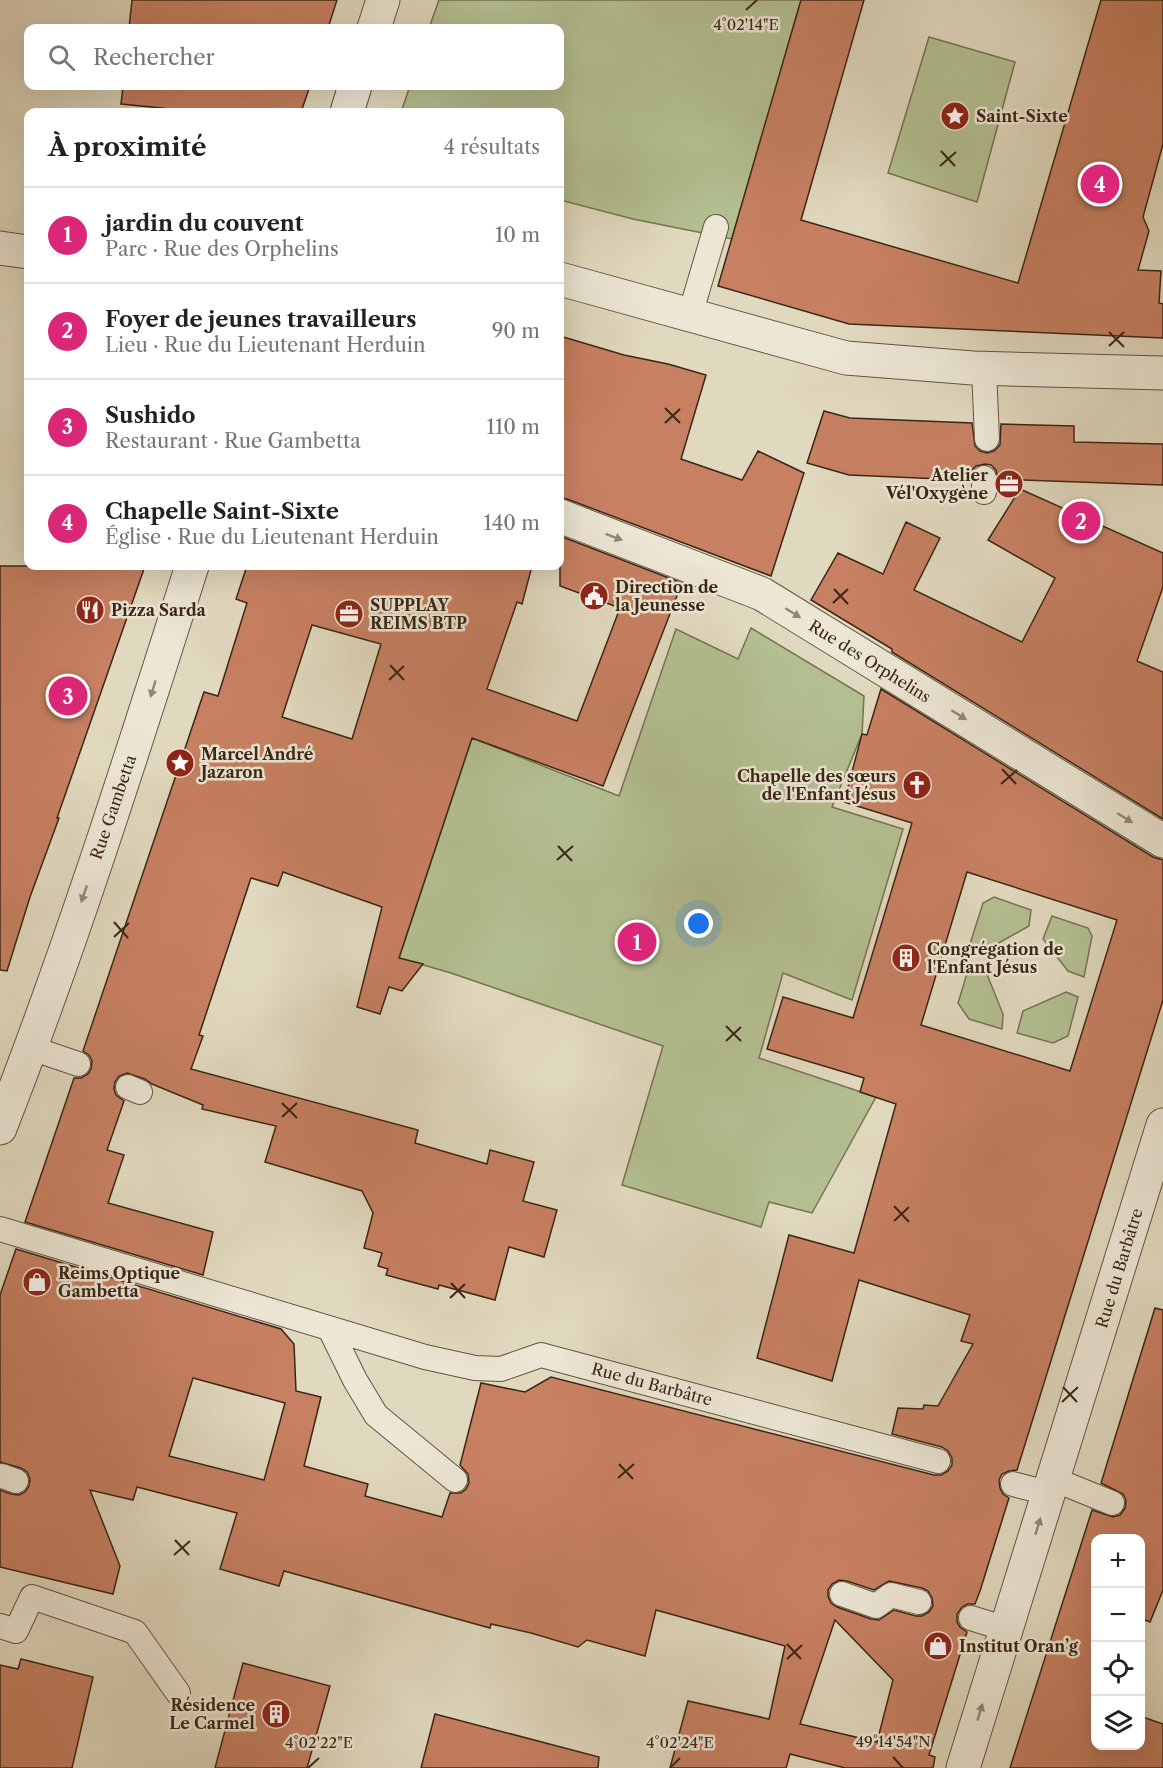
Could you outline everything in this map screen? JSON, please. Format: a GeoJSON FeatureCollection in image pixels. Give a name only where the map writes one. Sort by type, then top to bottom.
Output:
{"type":"FeatureCollection","features":[{"type":"Feature","properties":{"kind":"street"},"geometry":{"type":"LineString","coordinates":[[375,24],[383,0]]}},
{"type":"Feature","properties":{"kind":"street"},"geometry":{"type":"LineString","coordinates":[[348,108],[354,90]]}},
{"type":"Feature","properties":{"kind":"street"},"geometry":{"type":"LineString","coordinates":[[0,248],[24,251]]}},
{"type":"Feature","properties":{"kind":"street"},"geometry":{"type":"LineString","coordinates":[[564,280],[846,358],[984,369],[1163,373]]}},
{"type":"Feature","properties":{"kind":"street","name":"Rue des Orphelins"},"geometry":{"type":"LineString","coordinates":[[564,518],[762,594],[1163,841]]}},
{"type":"Feature","properties":{"kind":"street","name":"Rue Gambetta"},"geometry":{"type":"LineString","coordinates":[[0,1128],[31,1048],[191,570]]}},
{"type":"Feature","properties":{"kind":"street","name":"Rue du Barbâtre"},"geometry":{"type":"LineString","coordinates":[[963,1768],[1163,1125]]}},
{"type":"Feature","properties":{"kind":"lane"},"geometry":{"type":"LineString","coordinates":[[690,315],[716,227]]}},
{"type":"Feature","properties":{"kind":"lane"},"geometry":{"type":"LineString","coordinates":[[984,369],[987,439]]}},
{"type":"Feature","properties":{"kind":"lane"},"geometry":{"type":"LineString","coordinates":[[31,1048],[78,1064]]}},
{"type":"Feature","properties":{"kind":"lane","name":"Rue du Barbâtre"},"geometry":{"type":"LineString","coordinates":[[0,1229],[342,1326],[366,1340],[425,1356],[476,1368],[501,1369],[541,1355],[938,1461]]}},
{"type":"Feature","properties":{"kind":"lane"},"geometry":{"type":"LineString","coordinates":[[342,1326],[355,1380],[376,1416],[454,1480]]}},
{"type":"Feature","properties":{"kind":"lane"},"geometry":{"type":"LineString","coordinates":[[1013,1484],[1050,1486],[1112,1503]]}},
{"type":"Feature","properties":{"kind":"lane"},"geometry":{"type":"LineString","coordinates":[[842,1594],[876,1606],[891,1595],[919,1602]]}},
{"type":"Feature","properties":{"kind":"lane"},"geometry":{"type":"LineString","coordinates":[[0,1626],[16,1631],[32,1597],[135,1632],[178,1693]]}},
{"type":"Feature","properties":{"kind":"lane"},"geometry":{"type":"LineString","coordinates":[[971,1618],[1006,1629]]}},
{"type":"Feature","properties":{"kind":"green space"},"geometry":{"type":"Polygon","coordinates":[[[439,0],[801,0],[732,239],[633,219],[564,201],[564,108],[402,108],[409,90],[564,90],[564,24],[430,24],[439,0]]]}},
{"type":"Feature","properties":{"kind":"green space"},"geometry":{"type":"Polygon","coordinates":[[[929,37],[1015,62],[977,202],[888,173],[929,37]]]}},
{"type":"Feature","properties":{"kind":"green space"},"geometry":{"type":"Polygon","coordinates":[[[751,628],[864,696],[862,734],[832,807],[903,829],[852,1000],[783,973],[759,1058],[876,1097],[812,1213],[769,1202],[761,1227],[622,1185],[663,1046],[451,973],[399,958],[472,738],[619,796],[676,629],[738,659],[751,628]]]}},
{"type":"Feature","properties":{"kind":"green space"},"geometry":{"type":"Polygon","coordinates":[[[994,897],[1031,910],[1029,926],[990,948],[970,944],[983,903],[994,897]]]}},
{"type":"Feature","properties":{"kind":"green space"},"geometry":{"type":"Polygon","coordinates":[[[1052,916],[1088,928],[1092,936],[1084,977],[1068,971],[1043,939],[1052,916]]]}},
{"type":"Feature","properties":{"kind":"green space"},"geometry":{"type":"Polygon","coordinates":[[[970,964],[984,967],[1003,1014],[1002,1029],[969,1019],[958,1003],[970,964]]]}},
{"type":"Feature","properties":{"kind":"green space"},"geometry":{"type":"Polygon","coordinates":[[[1066,992],[1078,997],[1068,1036],[1053,1043],[1017,1033],[1023,1011],[1066,992]]]}},
{"type":"Feature","properties":{"kind":"building"},"geometry":{"type":"Polygon","coordinates":[[[132,0],[337,0],[329,24],[129,24],[132,0]]]}},
{"type":"Feature","properties":{"kind":"building"},"geometry":{"type":"Polygon","coordinates":[[[801,0],[864,0],[801,220],[1018,283],[1101,0],[1163,0],[1163,144],[1143,217],[1149,231],[1138,270],[1161,271],[1159,303],[1163,304],[1163,338],[849,324],[718,286],[801,0]]]}},
{"type":"Feature","properties":{"kind":"building"},"geometry":{"type":"Polygon","coordinates":[[[123,90],[309,90],[302,108],[161,108],[121,104],[123,90]]]}},
{"type":"Feature","properties":{"kind":"building"},"geometry":{"type":"Polygon","coordinates":[[[564,337],[706,375],[681,459],[742,480],[758,451],[804,473],[771,576],[564,499],[564,337]]]}},
{"type":"Feature","properties":{"kind":"building"},"geometry":{"type":"Polygon","coordinates":[[[824,411],[850,418],[972,423],[975,446],[987,453],[994,451],[1000,445],[1001,424],[1074,426],[1074,442],[1163,444],[1163,485],[998,479],[996,470],[991,465],[985,464],[976,466],[971,471],[970,478],[849,475],[807,463],[824,411]]]}},
{"type":"Feature","properties":{"kind":"building"},"geometry":{"type":"Polygon","coordinates":[[[1020,489],[1163,553],[1163,587],[1137,661],[1163,672],[1163,819],[811,600],[838,553],[883,574],[906,522],[940,538],[914,590],[1022,642],[1055,578],[988,540],[1020,489]]]}},
{"type":"Feature","properties":{"kind":"building"},"geometry":{"type":"Polygon","coordinates":[[[564,538],[682,583],[603,786],[472,738],[399,958],[423,964],[402,991],[389,987],[380,1014],[357,1007],[382,907],[283,872],[278,886],[251,878],[199,1035],[203,1036],[191,1069],[418,1130],[415,1143],[487,1164],[490,1150],[534,1162],[523,1201],[557,1210],[544,1257],[509,1247],[495,1300],[439,1285],[438,1289],[386,1275],[388,1269],[378,1266],[382,1253],[364,1248],[373,1213],[362,1191],[265,1162],[276,1126],[202,1109],[203,1105],[127,1073],[119,1076],[115,1082],[116,1095],[124,1101],[107,1150],[124,1155],[108,1203],[213,1232],[203,1275],[25,1222],[74,1078],[81,1078],[91,1069],[92,1061],[83,1051],[204,692],[218,696],[247,603],[236,599],[246,570],[531,570],[522,604],[517,602],[487,689],[577,721],[620,608],[560,586],[560,570],[564,570],[564,538]],[[312,625],[282,717],[352,739],[381,644],[312,625]]]}},
{"type":"Feature","properties":{"kind":"building"},"geometry":{"type":"Polygon","coordinates":[[[0,566],[24,566],[24,570],[144,570],[30,897],[7,971],[0,970],[0,566]]]}},
{"type":"Feature","properties":{"kind":"building"},"geometry":{"type":"Polygon","coordinates":[[[881,689],[1153,857],[1163,860],[1163,1000],[1017,1470],[1002,1474],[999,1480],[1003,1494],[1009,1498],[980,1591],[975,1604],[962,1607],[957,1614],[957,1622],[967,1632],[929,1755],[935,1757],[933,1768],[845,1768],[790,1754],[786,1768],[670,1768],[688,1701],[769,1719],[785,1646],[656,1610],[645,1656],[587,1640],[578,1647],[491,1624],[490,1628],[284,1571],[279,1586],[220,1569],[237,1513],[137,1487],[133,1500],[90,1490],[120,1566],[113,1594],[0,1567],[0,1490],[19,1495],[25,1492],[30,1479],[27,1472],[21,1468],[0,1462],[0,1295],[16,1249],[281,1329],[294,1344],[296,1391],[321,1397],[304,1466],[368,1484],[365,1496],[442,1517],[450,1493],[461,1493],[469,1483],[468,1474],[460,1465],[481,1383],[525,1392],[551,1377],[934,1475],[941,1475],[948,1471],[952,1465],[952,1458],[942,1447],[892,1434],[898,1408],[923,1409],[924,1405],[938,1406],[973,1344],[961,1341],[970,1315],[859,1280],[832,1381],[757,1358],[789,1235],[854,1253],[896,1104],[860,1092],[864,1078],[767,1049],[783,997],[853,1018],[912,823],[844,802],[862,734],[867,735],[881,689]],[[967,872],[921,1025],[1070,1071],[1117,920],[967,872]],[[193,1378],[169,1456],[264,1480],[285,1403],[193,1378]],[[839,1580],[828,1590],[831,1603],[871,1619],[879,1620],[894,1610],[922,1616],[933,1606],[928,1591],[922,1588],[889,1581],[874,1590],[847,1581],[839,1580]],[[835,1620],[800,1724],[877,1742],[893,1680],[835,1620]]]}},
{"type":"Feature","properties":{"kind":"building"},"geometry":{"type":"Polygon","coordinates":[[[1155,1308],[1163,1310],[1163,1590],[1150,1622],[1145,1620],[1145,1534],[1091,1534],[1091,1750],[1145,1750],[1145,1718],[1163,1724],[1163,1768],[1010,1768],[1092,1510],[1113,1517],[1120,1515],[1125,1508],[1126,1500],[1123,1494],[1101,1483],[1155,1308]]]}},
{"type":"Feature","properties":{"kind":"building"},"geometry":{"type":"Polygon","coordinates":[[[21,1659],[93,1677],[72,1768],[0,1768],[0,1665],[18,1669],[21,1659]]]}},
{"type":"Feature","properties":{"kind":"building","name":"Résidence Le Carmel"},"geometry":{"type":"Polygon","coordinates":[[[243,1663],[330,1686],[307,1768],[215,1768],[243,1663]]]}},
{"type":"Feature","properties":{"kind":"building"},"geometry":{"type":"Polygon","coordinates":[[[435,1714],[599,1757],[598,1768],[421,1768],[435,1714]]]}},
{"type":"Feature","properties":{"kind":"place","name":"Saint-Sixte"},"geometry":{"type":"Point","coordinates":[955,116]}},
{"type":"Feature","properties":{"kind":"place","name":"Chapelle Saint-Sixte"},"geometry":{"type":"Point","coordinates":[1100,184]}},
{"type":"Feature","properties":{"kind":"place","name":"Atelier Vél'Oxygène"},"geometry":{"type":"Point","coordinates":[1009,484]}},
{"type":"Feature","properties":{"kind":"place","name":"Foyer de jeunes travailleurs"},"geometry":{"type":"Point","coordinates":[1081,521]}},
{"type":"Feature","properties":{"kind":"place","name":"Direction de la Jeunesse"},"geometry":{"type":"Point","coordinates":[594,596]}},
{"type":"Feature","properties":{"kind":"place","name":"Pizza Sarda"},"geometry":{"type":"Point","coordinates":[90,610]}},
{"type":"Feature","properties":{"kind":"place","name":"SUPPLAY REIMS BTP"},"geometry":{"type":"Point","coordinates":[349,614]}},
{"type":"Feature","properties":{"kind":"place","name":"Sushido"},"geometry":{"type":"Point","coordinates":[68,696]}},
{"type":"Feature","properties":{"kind":"place","name":"Marcel André Jazaron"},"geometry":{"type":"Point","coordinates":[180,763]}},
{"type":"Feature","properties":{"kind":"place","name":"Chapelle des sœurs de l'Enfant Jésus"},"geometry":{"type":"Point","coordinates":[917,785]}},
{"type":"Feature","properties":{"kind":"place","name":"jardin du couvent"},"geometry":{"type":"Point","coordinates":[637,942]}},
{"type":"Feature","properties":{"kind":"place","name":"Congrégation de l'Enfant Jésus"},"geometry":{"type":"Point","coordinates":[906,958]}},
{"type":"Feature","properties":{"kind":"place","name":"Reims Optique Gambetta"},"geometry":{"type":"Point","coordinates":[37,1282]}},
{"type":"Feature","properties":{"kind":"place","name":"Institut Oran’g"},"geometry":{"type":"Point","coordinates":[938,1646]}},
{"type":"Feature","properties":{"kind":"place","name":"Résidence Le Carmel"},"geometry":{"type":"Point","coordinates":[276,1714]}}]}
